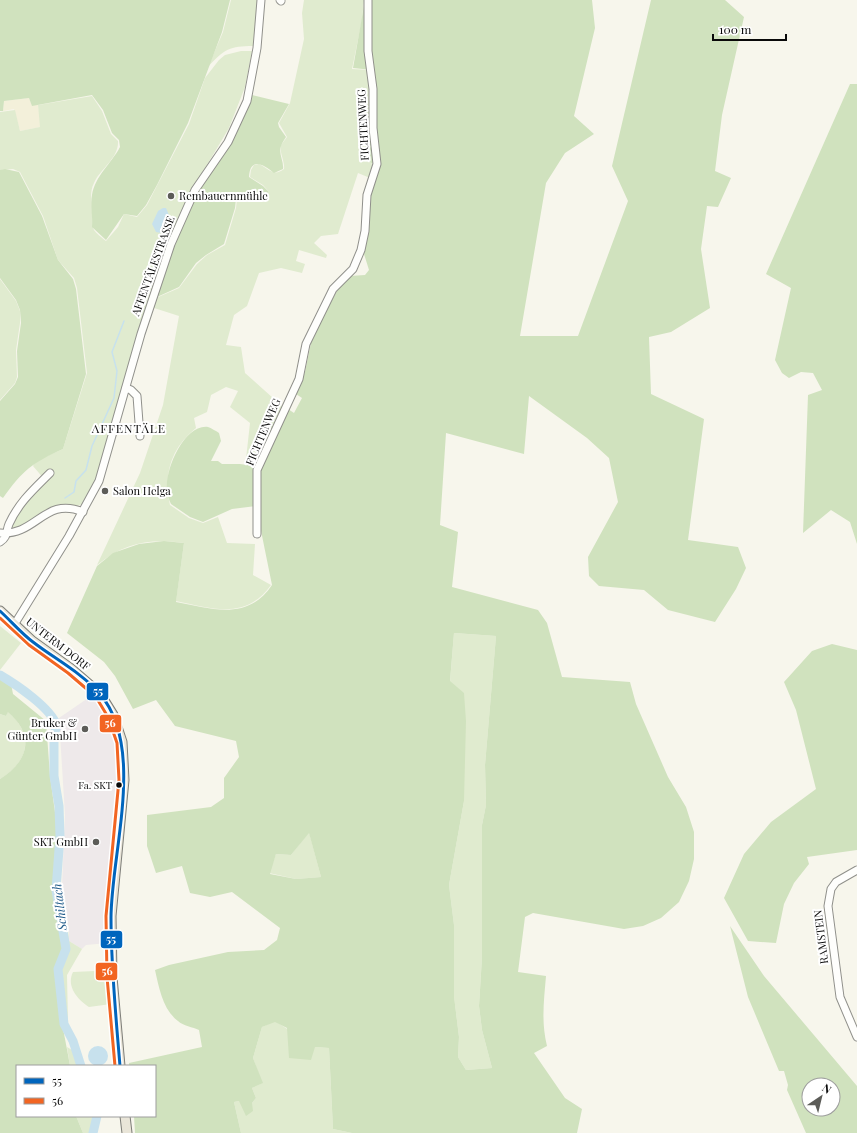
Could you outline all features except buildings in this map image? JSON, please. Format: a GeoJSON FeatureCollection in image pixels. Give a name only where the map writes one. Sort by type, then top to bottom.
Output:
{"type":"FeatureCollection","features":[{"type":"Feature","properties":{"kind":"main road","name":"UNTERM DORF"},"geometry":{"type":"LineString","coordinates":[[0,611],[32,641],[71,669],[100,694],[113,715],[122,742],[124,780],[113,887],[112,976],[120,1065]]}},
{"type":"Feature","properties":{"kind":"main road"},"geometry":{"type":"LineString","coordinates":[[125,1117],[127,1133]]}},
{"type":"Feature","properties":{"kind":"street","name":"AFFENTÄLESTRASSE"},"geometry":{"type":"LineString","coordinates":[[14,625],[83,512],[99,481],[104,468],[149,307],[171,244],[195,190],[228,142],[247,101],[256,55],[261,0]]}},
{"type":"Feature","properties":{"kind":"street","name":"FICHTENWEG"},"geometry":{"type":"LineString","coordinates":[[257,534],[257,470],[299,378],[306,344],[333,289],[353,269],[361,250],[365,231],[367,195],[376,164],[373,128],[373,89],[368,51],[368,0]]}},
{"type":"Feature","properties":{"kind":"street"},"geometry":{"type":"LineString","coordinates":[[126,388],[131,390],[136,396],[140,436]]}},
{"type":"Feature","properties":{"kind":"street"},"geometry":{"type":"LineString","coordinates":[[0,542],[4,540],[4,533],[26,495],[50,473]]}},
{"type":"Feature","properties":{"kind":"street"},"geometry":{"type":"LineString","coordinates":[[4,533],[14,533],[25,528],[57,508],[73,508],[83,512]]}},
{"type":"Feature","properties":{"kind":"street"},"geometry":{"type":"LineString","coordinates":[[0,527],[4,533]]}},
{"type":"Feature","properties":{"kind":"street","name":"RAMSTEIN"},"geometry":{"type":"LineString","coordinates":[[857,870],[836,882],[831,889],[828,906],[840,997],[857,1036]]}},
{"type":"Feature","properties":{"kind":"shaded area"},"geometry":{"type":"Polygon","coordinates":[[[29,98],[32,105],[38,104],[41,127],[20,131],[14,109],[3,111],[4,101],[29,98]]]}},
{"type":"Feature","properties":{"kind":"shaded area"},"geometry":{"type":"Polygon","coordinates":[[[94,694],[110,717],[114,729],[120,758],[119,787],[116,829],[109,885],[108,943],[86,945],[82,949],[69,941],[69,933],[64,912],[62,886],[65,815],[59,718],[94,694]]]}},
{"type":"Feature","properties":{"kind":"green space"},"geometry":{"type":"Polygon","coordinates":[[[0,0],[230,0],[222,32],[188,123],[157,185],[146,205],[137,216],[124,214],[106,240],[92,227],[91,199],[96,182],[120,147],[119,140],[112,133],[103,110],[92,95],[32,106],[29,98],[4,101],[3,111],[0,111],[0,0]]]}},
{"type":"Feature","properties":{"kind":"green space"},"geometry":{"type":"Polygon","coordinates":[[[231,0],[257,0],[253,46],[233,48],[223,52],[208,67],[223,32],[231,0]]]}},
{"type":"Feature","properties":{"kind":"green space"},"geometry":{"type":"Polygon","coordinates":[[[304,0],[364,0],[362,20],[352,69],[370,70],[371,104],[361,160],[374,164],[370,178],[358,173],[338,234],[321,236],[314,243],[327,255],[326,258],[299,250],[296,261],[305,264],[302,273],[281,268],[259,273],[247,306],[234,315],[226,345],[241,347],[245,373],[283,407],[259,461],[246,459],[250,423],[230,407],[238,391],[226,387],[211,395],[207,412],[194,418],[196,428],[180,444],[171,462],[168,483],[170,505],[189,518],[203,523],[218,517],[227,543],[255,544],[253,575],[271,585],[261,596],[240,608],[216,609],[203,607],[176,601],[184,543],[160,541],[138,544],[117,552],[97,565],[140,473],[163,405],[179,316],[151,307],[156,298],[179,288],[197,264],[207,255],[225,245],[236,208],[237,199],[240,194],[263,197],[269,192],[263,185],[250,177],[251,170],[254,165],[259,164],[274,172],[284,169],[281,145],[287,137],[279,123],[290,103],[304,39],[302,13],[304,0]]]}},
{"type":"Feature","properties":{"kind":"green space"},"geometry":{"type":"Polygon","coordinates":[[[365,0],[592,0],[595,28],[574,116],[594,134],[565,153],[546,183],[520,336],[578,336],[628,201],[612,166],[651,0],[725,0],[744,17],[722,115],[715,171],[731,178],[718,207],[707,206],[701,249],[710,308],[671,332],[649,337],[651,394],[704,419],[688,540],[738,547],[746,568],[736,589],[715,622],[668,610],[644,590],[599,586],[589,576],[588,557],[618,502],[609,458],[587,438],[529,396],[524,454],[446,433],[440,525],[458,532],[452,587],[538,610],[547,623],[562,677],[630,682],[636,704],[668,777],[686,807],[694,832],[694,859],[689,881],[679,902],[661,918],[643,926],[624,929],[533,913],[525,917],[518,972],[546,976],[544,1020],[547,1046],[534,1053],[565,1098],[582,1109],[577,1133],[352,1133],[333,1129],[329,1048],[315,1047],[311,1060],[289,1058],[287,1028],[275,1022],[262,1027],[253,1058],[263,1083],[252,1088],[256,1098],[252,1103],[253,1111],[246,1116],[239,1101],[234,1102],[241,1133],[135,1133],[134,1117],[156,1117],[156,1065],[129,1065],[129,1063],[202,1047],[199,1030],[180,1023],[165,1005],[155,970],[169,965],[228,952],[264,950],[277,940],[280,928],[232,892],[210,897],[190,893],[182,866],[156,873],[147,846],[147,815],[211,807],[224,798],[224,778],[239,757],[236,741],[175,726],[156,700],[133,709],[115,676],[104,662],[67,633],[97,566],[113,553],[139,544],[164,541],[184,543],[176,602],[216,609],[228,610],[241,608],[252,604],[272,585],[256,506],[232,509],[203,522],[190,517],[171,504],[167,493],[167,481],[173,460],[184,440],[199,428],[208,427],[219,433],[221,441],[211,461],[218,461],[222,464],[240,464],[262,467],[288,409],[294,413],[302,398],[296,394],[305,372],[312,338],[337,291],[350,276],[365,275],[369,270],[364,254],[367,236],[369,192],[378,165],[362,160],[370,122],[377,122],[373,70],[353,68],[365,0]],[[454,633],[450,681],[464,693],[466,721],[464,801],[449,885],[454,925],[454,996],[459,1037],[458,1057],[466,1070],[492,1068],[482,1030],[479,1006],[482,957],[482,825],[486,805],[485,765],[496,636],[454,633]],[[309,833],[291,855],[276,854],[270,874],[296,879],[321,877],[309,833]]]}},
{"type":"Feature","properties":{"kind":"green space"},"geometry":{"type":"Polygon","coordinates":[[[241,51],[252,51],[245,87],[229,128],[192,190],[156,272],[99,472],[82,504],[77,506],[66,505],[52,507],[32,522],[12,531],[10,528],[21,505],[45,480],[33,466],[36,461],[63,449],[87,373],[77,288],[74,278],[58,260],[43,216],[20,172],[13,169],[0,170],[0,112],[15,110],[20,131],[40,127],[38,105],[92,96],[102,111],[111,134],[118,141],[116,153],[94,183],[91,198],[93,227],[95,232],[106,241],[118,227],[124,214],[137,217],[147,205],[189,124],[205,78],[219,60],[225,55],[241,51]]]}},
{"type":"Feature","properties":{"kind":"green space"},"geometry":{"type":"Polygon","coordinates":[[[850,84],[857,84],[857,544],[850,522],[831,510],[803,533],[808,395],[822,390],[813,373],[801,372],[789,378],[782,373],[775,360],[791,288],[766,274],[850,84]]]}},
{"type":"Feature","properties":{"kind":"green space"},"geometry":{"type":"Polygon","coordinates":[[[252,95],[289,104],[278,123],[286,137],[280,149],[283,169],[274,173],[262,165],[258,164],[252,167],[249,177],[269,192],[263,196],[239,193],[224,244],[196,263],[179,287],[157,297],[174,246],[198,193],[239,128],[252,95]]]}},
{"type":"Feature","properties":{"kind":"green space"},"geometry":{"type":"Polygon","coordinates":[[[5,169],[19,172],[42,216],[58,260],[73,279],[76,289],[86,374],[63,449],[29,468],[16,480],[3,498],[0,496],[0,401],[15,384],[18,377],[17,351],[21,323],[20,310],[16,300],[0,278],[0,170],[5,169]]]}},
{"type":"Feature","properties":{"kind":"green space"},"geometry":{"type":"Polygon","coordinates":[[[0,279],[16,301],[20,311],[20,323],[16,350],[17,377],[15,383],[0,400],[0,279]]]}},
{"type":"Feature","properties":{"kind":"green space"},"geometry":{"type":"Polygon","coordinates":[[[0,626],[21,643],[0,670],[0,626]]]}},
{"type":"Feature","properties":{"kind":"green space"},"geometry":{"type":"Polygon","coordinates":[[[454,633],[496,636],[485,765],[486,805],[482,825],[482,957],[479,1006],[482,1030],[492,1068],[466,1070],[458,1057],[459,1037],[454,996],[454,925],[449,885],[464,801],[463,780],[450,682],[454,633]]]}},
{"type":"Feature","properties":{"kind":"green space"},"geometry":{"type":"Polygon","coordinates":[[[832,644],[857,650],[857,850],[807,857],[809,864],[794,883],[784,904],[776,943],[748,941],[724,898],[744,854],[771,822],[816,789],[796,710],[784,682],[812,651],[832,644]]]}},
{"type":"Feature","properties":{"kind":"green space"},"geometry":{"type":"Polygon","coordinates":[[[0,673],[11,684],[13,694],[46,721],[50,776],[58,834],[55,888],[64,949],[60,961],[58,990],[70,1065],[16,1065],[16,1117],[76,1117],[83,1133],[0,1133],[0,779],[10,772],[22,756],[25,747],[25,739],[17,721],[8,712],[6,716],[0,714],[0,673]]]}},
{"type":"Feature","properties":{"kind":"green space"},"geometry":{"type":"Polygon","coordinates":[[[8,711],[22,729],[25,738],[25,747],[23,756],[18,764],[0,779],[0,714],[6,716],[8,711]]]}},
{"type":"Feature","properties":{"kind":"green space"},"geometry":{"type":"Polygon","coordinates":[[[309,832],[321,877],[296,879],[269,873],[276,854],[291,855],[309,832]]]}},
{"type":"Feature","properties":{"kind":"green space"},"geometry":{"type":"Polygon","coordinates":[[[58,917],[67,919],[69,941],[82,949],[67,975],[68,1022],[63,1021],[57,972],[60,956],[64,949],[58,917]]]}},
{"type":"Feature","properties":{"kind":"green space"},"geometry":{"type":"Polygon","coordinates":[[[730,926],[764,976],[857,1086],[857,1133],[806,1133],[787,1090],[788,1085],[784,1071],[779,1071],[748,997],[730,926]]]}},
{"type":"Feature","properties":{"kind":"green space"},"geometry":{"type":"Polygon","coordinates":[[[109,964],[111,1004],[89,1007],[80,1000],[74,992],[71,982],[73,972],[95,971],[100,966],[109,964]]]}},
{"type":"Feature","properties":{"kind":"green space"},"geometry":{"type":"Polygon","coordinates":[[[275,1021],[315,1047],[329,1048],[333,1129],[352,1133],[241,1133],[234,1102],[239,1101],[252,1103],[256,1098],[252,1088],[262,1083],[253,1058],[262,1027],[275,1021]]]}},
{"type":"Feature","properties":{"kind":"green space"},"geometry":{"type":"Polygon","coordinates":[[[67,1047],[72,1050],[79,1065],[70,1065],[67,1047]]]}},
{"type":"Feature","properties":{"kind":"green space"},"geometry":{"type":"Polygon","coordinates":[[[76,1117],[96,1117],[90,1133],[83,1133],[76,1117]]]}},
{"type":"Feature","properties":{"kind":"water"},"geometry":{"type":"Polygon","coordinates":[[[166,208],[169,215],[161,233],[156,232],[152,224],[158,211],[166,208]]]}},
{"type":"Feature","properties":{"kind":"water"},"geometry":{"type":"Polygon","coordinates":[[[94,1047],[102,1047],[107,1052],[107,1060],[102,1065],[94,1065],[89,1060],[89,1052],[94,1047]]]}},
{"type":"Feature","properties":{"kind":"waterway"},"geometry":{"type":"LineString","coordinates":[[65,498],[74,492],[76,481],[86,470],[92,446],[114,398],[117,371],[112,352],[124,321]]}},
{"type":"Feature","properties":{"kind":"waterway","name":"Schiltach"},"geometry":{"type":"LineString","coordinates":[[0,675],[24,691],[41,705],[54,719],[57,726],[54,734],[54,776],[59,806],[60,836],[56,890],[66,949],[58,969],[64,1024],[73,1041],[81,1065]]}},
{"type":"Feature","properties":{"kind":"waterway","name":"Schiltach"},"geometry":{"type":"LineString","coordinates":[[93,1133],[97,1117]]}},
{"type":"Feature","properties":{"kind":"transit line","name":"55"},"geometry":{"type":"LineString","coordinates":[[0,611],[20,631],[41,648],[93,686],[114,716],[121,743],[124,771],[123,802],[112,892],[111,918],[113,974],[120,1065]]}},
{"type":"Feature","properties":{"kind":"transit line","name":"56"},"geometry":{"type":"LineString","coordinates":[[0,618],[29,645],[68,673],[96,697],[108,717],[117,743],[119,780],[106,916],[107,977],[115,1065]]}},
{"type":"Feature","properties":{"kind":"place","name":"Rembauernmühle"},"geometry":{"type":"Point","coordinates":[171,196]}},
{"type":"Feature","properties":{"kind":"place","name":"Salon Helga"},"geometry":{"type":"Point","coordinates":[105,491]}},
{"type":"Feature","properties":{"kind":"place","name":"Bruker & Günter GmbH"},"geometry":{"type":"Point","coordinates":[85,729]}},
{"type":"Feature","properties":{"kind":"place","name":"Fa. SKT"},"geometry":{"type":"Point","coordinates":[119,785]}},
{"type":"Feature","properties":{"kind":"place","name":"SKT GmbH"},"geometry":{"type":"Point","coordinates":[96,842]}},
{"type":"Feature","properties":{"kind":"district","name":"AFFENTÄLE"},"geometry":{"type":"Point","coordinates":[129,429]}}]}
